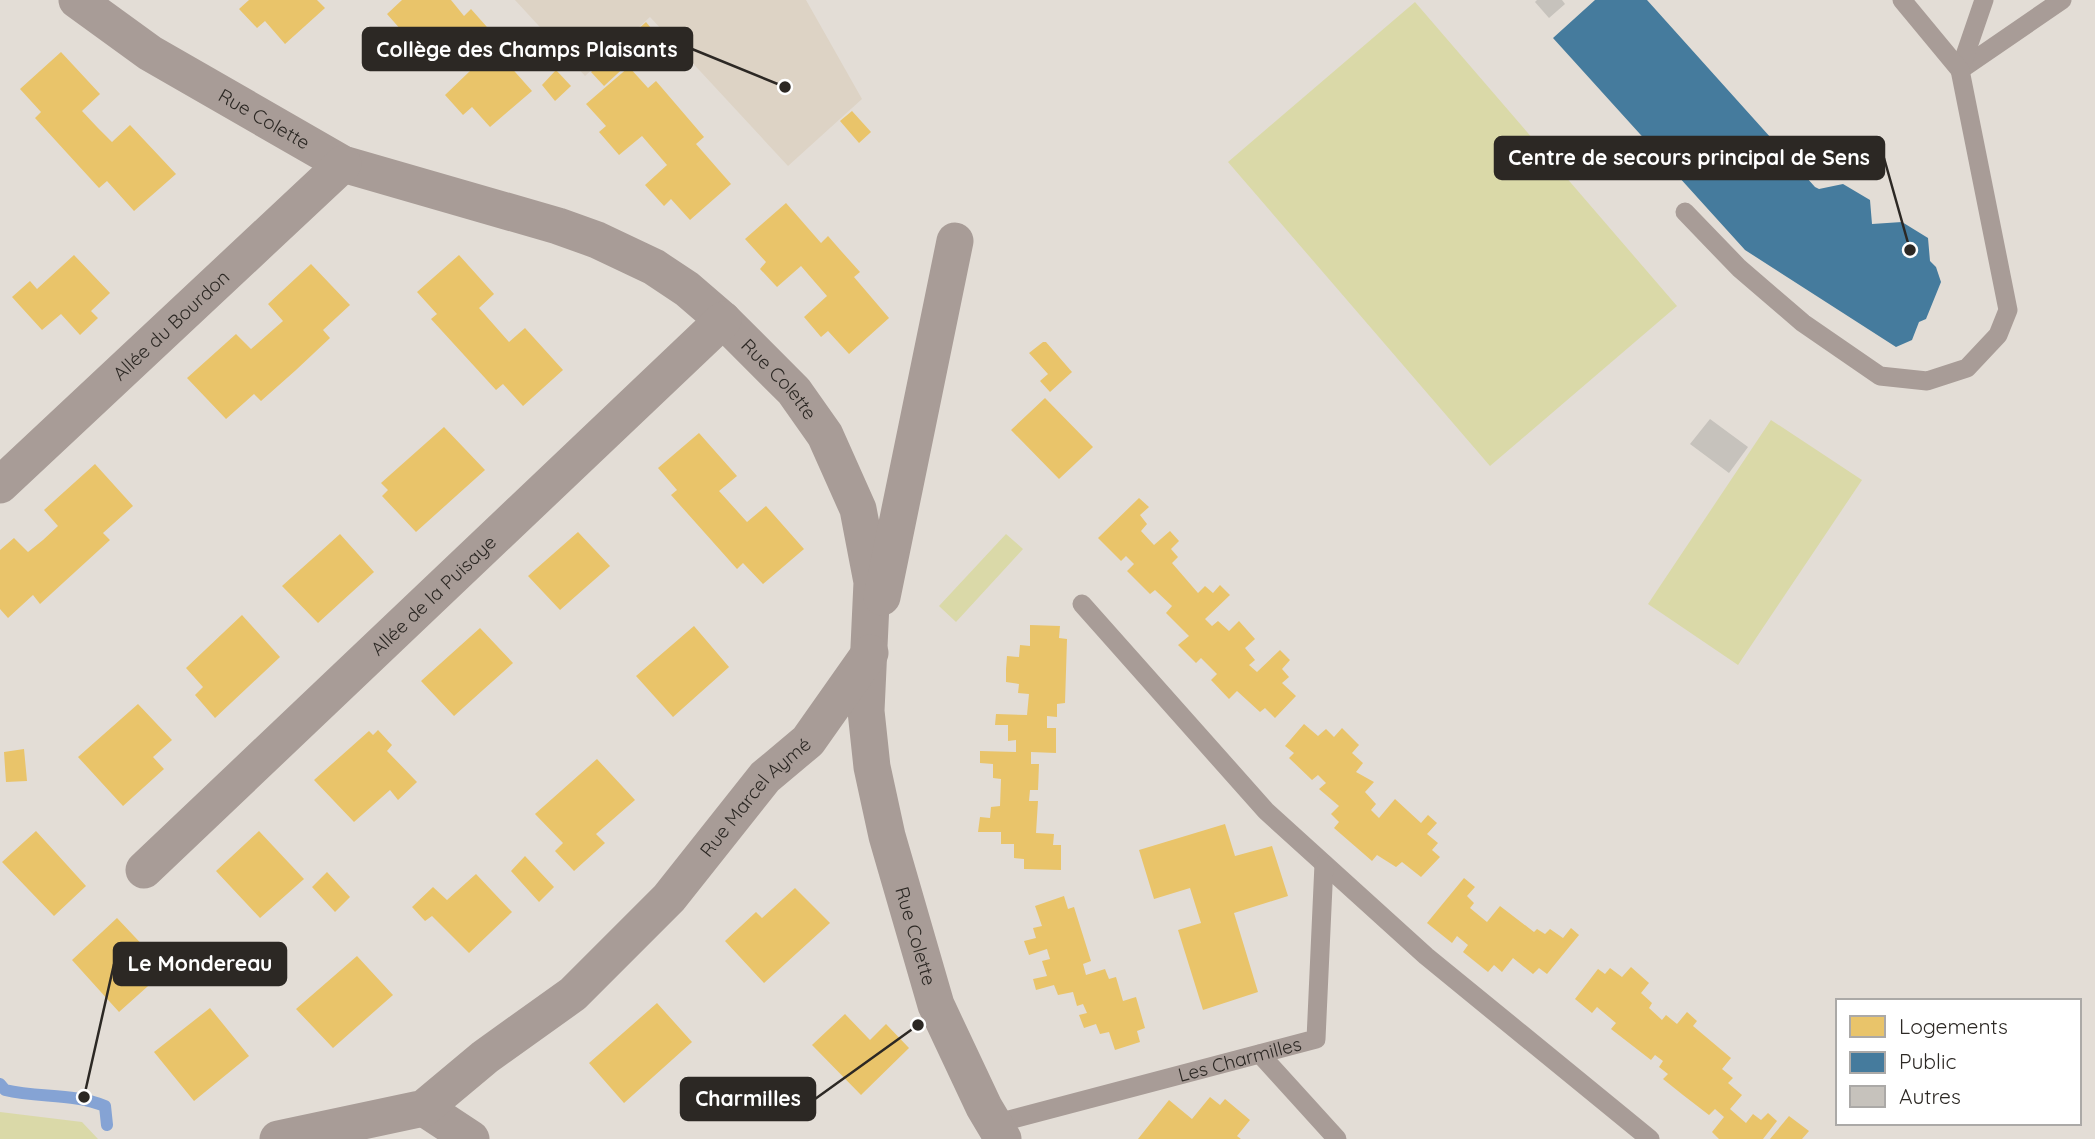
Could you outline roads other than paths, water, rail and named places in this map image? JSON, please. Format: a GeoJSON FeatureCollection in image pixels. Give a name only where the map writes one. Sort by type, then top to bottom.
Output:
{"type":"FeatureCollection","features":[{"type":"Feature","properties":{"kind":"street","name":"Rue Colette"},"geometry":{"type":"LineString","coordinates":[[77,0],[150,53],[343,164],[597,240],[654,267],[687,289],[723,320],[794,391],[825,435],[858,509],[872,582],[868,733],[872,767],[887,836],[936,1005],[999,1132]]}},
{"type":"Feature","properties":{"kind":"street","name":"Allée du Bourdon"},"geometry":{"type":"LineString","coordinates":[[0,485],[343,164]]}},
{"type":"Feature","properties":{"kind":"street","name":"Rue Marcel Aymé"},"geometry":{"type":"LineString","coordinates":[[278,1139],[424,1108],[485,1057],[573,994],[669,898],[765,777],[808,741],[870,654],[955,241]]}},
{"type":"Feature","properties":{"kind":"street","name":"Allée de la Puisaye"},"geometry":{"type":"LineString","coordinates":[[144,870],[723,320]]}},
{"type":"Feature","properties":{"kind":"street"},"geometry":{"type":"LineString","coordinates":[[424,1108],[471,1139]]}},
{"type":"Feature","properties":{"kind":"lane"},"geometry":{"type":"LineString","coordinates":[[1685,212],[1739,268],[1803,323],[1880,376],[1927,381],[1966,368],[1998,335],[2008,310],[1960,69],[1902,0]]}},
{"type":"Feature","properties":{"kind":"lane"},"geometry":{"type":"LineString","coordinates":[[1960,69],[1984,0]]}},
{"type":"Feature","properties":{"kind":"lane"},"geometry":{"type":"LineString","coordinates":[[1960,69],[2062,0]]}},
{"type":"Feature","properties":{"kind":"lane"},"geometry":{"type":"LineString","coordinates":[[1082,604],[1266,811],[1426,956],[1642,1137]]}},
{"type":"Feature","properties":{"kind":"lane","name":"Les Charmilles"},"geometry":{"type":"LineString","coordinates":[[999,1132],[1316,1039],[1324,864]]}},
{"type":"Feature","properties":{"kind":"lane"},"geometry":{"type":"LineString","coordinates":[[1260,1054],[1337,1139]]}},
{"type":"Feature","properties":{"kind":"waterway"},"geometry":{"type":"LineString","coordinates":[[0,1084],[5,1090],[81,1099],[105,1106],[107,1125]]}},
{"type":"Feature","properties":{"kind":"place","name":"Collège des Champs Plaisants"},"geometry":{"type":"Point","coordinates":[785,87]}},
{"type":"Feature","properties":{"kind":"place","name":"Centre de secours principal de Sens"},"geometry":{"type":"Point","coordinates":[1910,250]}},
{"type":"Feature","properties":{"kind":"place","name":"Charmilles"},"geometry":{"type":"Point","coordinates":[918,1025]}},
{"type":"Feature","properties":{"kind":"place","name":"Le Mondereau"},"geometry":{"type":"Point","coordinates":[84,1097]}}]}
